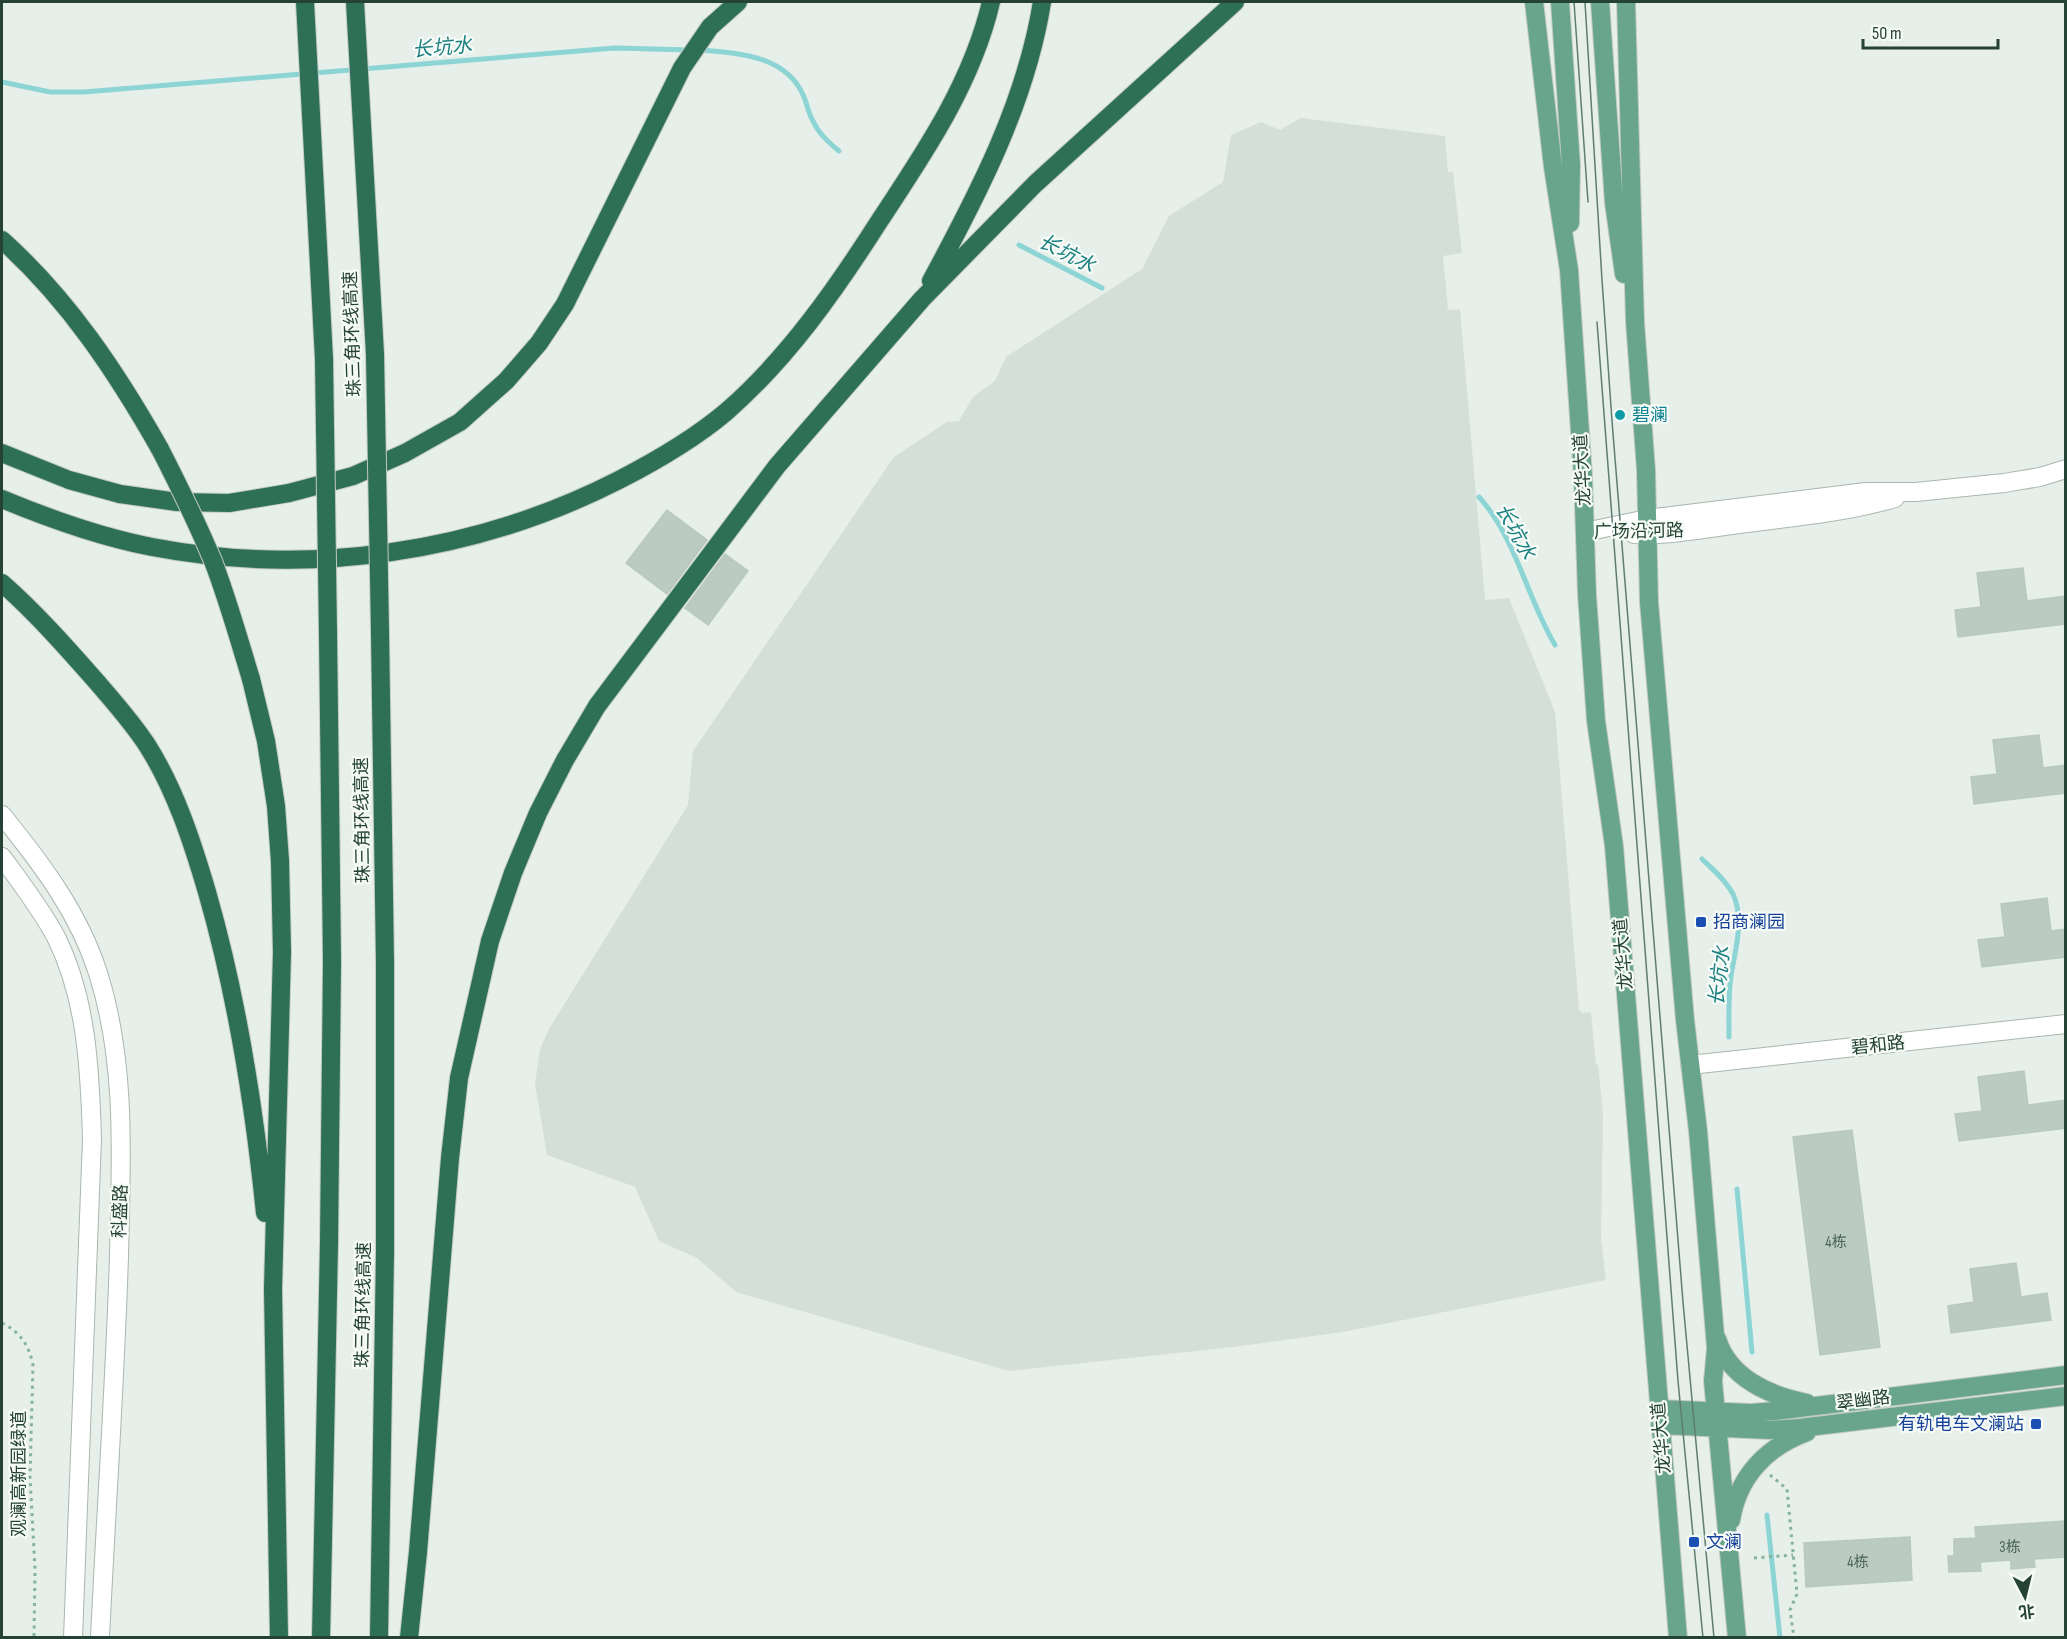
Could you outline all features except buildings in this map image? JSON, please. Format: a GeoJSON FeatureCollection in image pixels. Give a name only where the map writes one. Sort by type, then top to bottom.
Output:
{"type":"FeatureCollection","features":[{"type":"Feature","properties":{"kind":"highway","name":"珠三角环线高速"},"geometry":{"type":"LineString","coordinates":[[305,2],[324,359],[332,961],[321,1638]]}},
{"type":"Feature","properties":{"kind":"highway","name":"珠三角环线高速"},"geometry":{"type":"LineString","coordinates":[[355,2],[375,354],[380,632],[385,1251],[379,1638]]}},
{"type":"Feature","properties":{"kind":"highway"},"geometry":{"type":"LineString","coordinates":[[2,453],[69,480],[120,494],[177,502],[229,503],[289,493],[353,476],[405,453],[460,422],[506,381],[539,343],[565,304],[682,68],[710,27],[738,2]]}},
{"type":"Feature","properties":{"kind":"highway"},"geometry":{"type":"LineString","coordinates":[[2,499],[59,522],[151,547],[235,558],[309,560],[387,554],[468,538],[536,517],[602,489],[642,468],[690,438],[724,413],[782,356],[845,274],[927,150],[968,71],[979,44],[991,2]]}},
{"type":"Feature","properties":{"kind":"highway"},"geometry":{"type":"LineString","coordinates":[[922,299],[975,200],[1000,147],[1025,75],[1042,2]]}},
{"type":"Feature","properties":{"kind":"highway"},"geometry":{"type":"LineString","coordinates":[[409,1638],[450,1158],[459,1078],[490,941],[513,873],[543,802],[597,706],[777,466],[922,299],[1035,184],[1235,2]]}},
{"type":"Feature","properties":{"kind":"highway"},"geometry":{"type":"LineString","coordinates":[[2,240],[42,279],[67,309],[119,380],[160,449],[213,561],[234,620],[251,679],[267,752],[276,806],[282,952],[273,1289],[279,1638]]}},
{"type":"Feature","properties":{"kind":"highway"},"geometry":{"type":"LineString","coordinates":[[2,583],[61,640],[130,721],[147,745],[180,812],[197,858],[213,913],[250,1084],[273,1289]]}},
{"type":"Feature","properties":{"kind":"main road","name":"龙华大道"},"geometry":{"type":"LineString","coordinates":[[1534,2],[1553,167],[1569,270]]}},
{"type":"Feature","properties":{"kind":"main road","name":"龙华大道"},"geometry":{"type":"LineString","coordinates":[[1560,2],[1571,165],[1569,270],[1596,721],[1614,846],[1678,1638]]}},
{"type":"Feature","properties":{"kind":"main road"},"geometry":{"type":"LineString","coordinates":[[1600,2],[1614,203],[1622,261],[1635,322]]}},
{"type":"Feature","properties":{"kind":"main road"},"geometry":{"type":"LineString","coordinates":[[1626,2],[1635,322],[1646,470],[1650,613],[1690,1065],[1698,1131],[1716,1348],[1713,1381],[1737,1633]]}},
{"type":"Feature","properties":{"kind":"main road"},"geometry":{"type":"LineString","coordinates":[[1714,1328],[1726,1358],[1737,1371],[1760,1388],[1790,1400],[1833,1404]]}},
{"type":"Feature","properties":{"kind":"main road","name":"翠幽路"},"geometry":{"type":"LineString","coordinates":[[1659,1417],[1717,1419],[2066,1375]]}},
{"type":"Feature","properties":{"kind":"main road","name":"翠幽路"},"geometry":{"type":"LineString","coordinates":[[1717,1419],[1769,1430],[2066,1396]]}},
{"type":"Feature","properties":{"kind":"main road"},"geometry":{"type":"LineString","coordinates":[[1729,1555],[1735,1500],[1749,1472],[1763,1457],[1793,1437],[1834,1424]]}},
{"type":"Feature","properties":{"kind":"street","name":"广场沿河路"},"geometry":{"type":"LineString","coordinates":[[1585,532],[1856,508],[1916,492],[2004,483],[2040,477],[2066,469]]}},
{"type":"Feature","properties":{"kind":"street","name":"科盛路"},"geometry":{"type":"LineString","coordinates":[[2,815],[51,878],[80,926],[98,973],[119,1076],[121,1149],[117,1296],[100,1638]]}},
{"type":"Feature","properties":{"kind":"street","name":"科盛路"},"geometry":{"type":"LineString","coordinates":[[2,857],[29,893],[56,938],[72,981],[84,1032],[90,1084],[91,1151],[73,1638]]}},
{"type":"Feature","properties":{"kind":"street","name":"碧和路"},"geometry":{"type":"LineString","coordinates":[[1690,1065],[2066,1024]]}},
{"type":"Feature","properties":{"kind":"path","name":"观澜高新园绿道"},"geometry":{"type":"LineString","coordinates":[[2,1323],[16,1331],[25,1342],[31,1353],[33,1365],[30,1477],[35,1569],[33,1638]]}},
{"type":"Feature","properties":{"kind":"path"},"geometry":{"type":"LineString","coordinates":[[1764,1470],[1787,1489],[1797,1594],[1790,1610],[1794,1638]]}},
{"type":"Feature","properties":{"kind":"path"},"geometry":{"type":"LineString","coordinates":[[1754,1558],[1793,1555]]}},
{"type":"Feature","properties":{"kind":"shaded area"},"geometry":{"type":"Polygon","coordinates":[[[1301,118],[1445,136],[1448,172],[1453,172],[1462,253],[1443,256],[1448,310],[1460,309],[1485,600],[1509,598],[1555,712],[1579,1010],[1583,1013],[1591,1012],[1603,1114],[1601,1240],[1606,1280],[1343,1332],[1233,1347],[1009,1371],[736,1292],[697,1258],[659,1241],[635,1187],[547,1155],[535,1084],[540,1049],[549,1029],[688,805],[693,751],[894,457],[947,422],[959,421],[973,397],[995,381],[1006,357],[1142,269],[1169,216],[1223,182],[1231,135],[1261,122],[1280,130],[1301,118]]]}},
{"type":"Feature","properties":{"kind":"waterway","name":"长坑水"},"geometry":{"type":"LineString","coordinates":[[2,82],[50,92],[84,92],[615,48],[690,50]]}},
{"type":"Feature","properties":{"kind":"waterway","name":"长坑水"},"geometry":{"type":"LineString","coordinates":[[699,50],[745,55],[774,64],[786,72],[804,97],[817,129],[839,151]]}},
{"type":"Feature","properties":{"kind":"waterway","name":"长坑水"},"geometry":{"type":"LineString","coordinates":[[1019,245],[1102,288]]}},
{"type":"Feature","properties":{"kind":"waterway","name":"长坑水"},"geometry":{"type":"LineString","coordinates":[[1479,497],[1503,531],[1555,645]]}},
{"type":"Feature","properties":{"kind":"waterway","name":"长坑水"},"geometry":{"type":"LineString","coordinates":[[1702,859],[1730,889],[1737,904],[1739,925],[1729,991],[1729,1037]]}},
{"type":"Feature","properties":{"kind":"waterway","name":"长坑水"},"geometry":{"type":"LineString","coordinates":[[1737,1189],[1752,1352]]}},
{"type":"Feature","properties":{"kind":"waterway","name":"长坑水"},"geometry":{"type":"LineString","coordinates":[[1767,1515],[1780,1638]]}},
{"type":"Feature","properties":{"kind":"tram line"},"geometry":{"type":"LineString","coordinates":[[1574,2],[1588,202]]}},
{"type":"Feature","properties":{"kind":"tram line"},"geometry":{"type":"LineString","coordinates":[[1585,2],[1612,421],[1683,1302],[1714,1638]]}},
{"type":"Feature","properties":{"kind":"tram line"},"geometry":{"type":"LineString","coordinates":[[1597,322],[1678,1381],[1703,1638]]}},
{"type":"Feature","properties":{"kind":"place","name":"碧澜"},"geometry":{"type":"Point","coordinates":[1620,415]}},
{"type":"Feature","properties":{"kind":"place","name":"招商澜园"},"geometry":{"type":"Point","coordinates":[1701,922]}},
{"type":"Feature","properties":{"kind":"place","name":"有轨电车文澜站"},"geometry":{"type":"Point","coordinates":[2036,1424]}},
{"type":"Feature","properties":{"kind":"place","name":"文澜"},"geometry":{"type":"Point","coordinates":[1694,1542]}}]}
